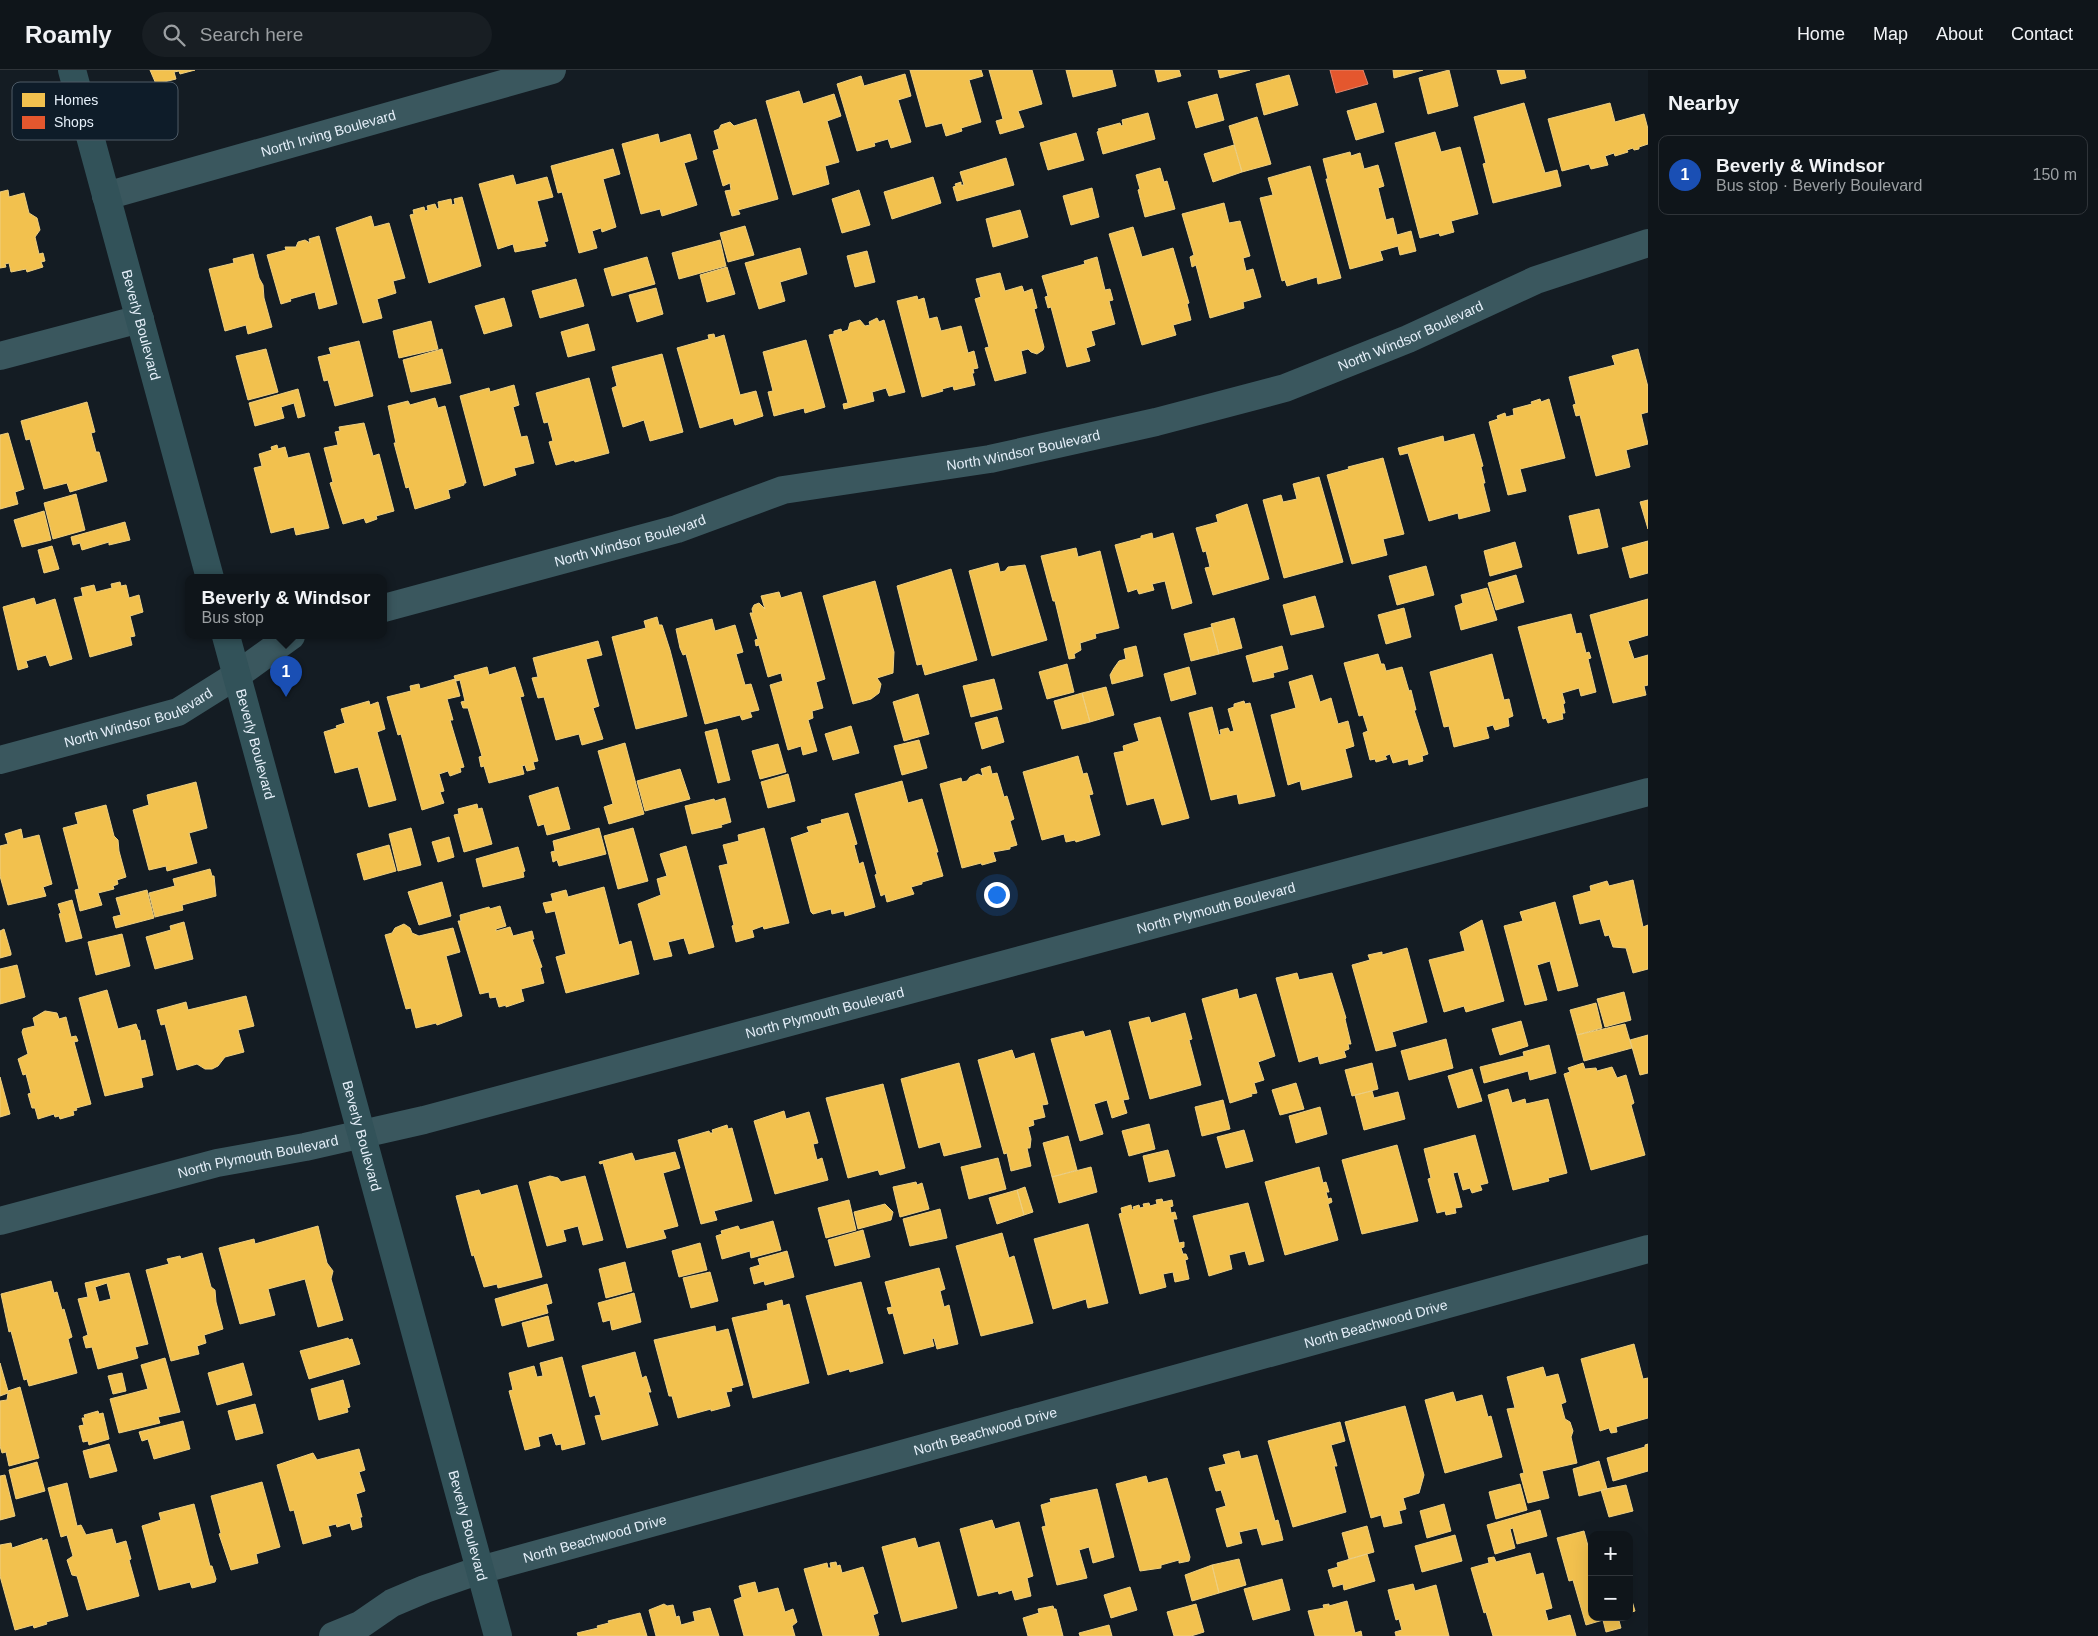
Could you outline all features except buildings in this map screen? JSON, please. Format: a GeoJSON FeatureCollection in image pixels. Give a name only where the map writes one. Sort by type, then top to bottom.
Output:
{"type":"FeatureCollection","features":[{"type":"Feature","properties":{"kind":"main road","name":"Beverly Boulevard"},"geometry":{"type":"LineString","coordinates":[[91,140],[209,574]]}},
{"type":"Feature","properties":{"kind":"main road","name":"Beverly Boulevard"},"geometry":{"type":"LineString","coordinates":[[227,639],[498,1636]]}},
{"type":"Feature","properties":{"kind":"street","name":"North Irving Boulevard"},"geometry":{"type":"LineString","coordinates":[[106,196],[552,70]]}},
{"type":"Feature","properties":{"kind":"street","name":"North Windsor Boulevard"},"geometry":{"type":"LineString","coordinates":[[387,607],[677,529],[783,490],[990,459],[1156,422],[1285,388],[1408,339],[1536,280],[1648,243]]}},
{"type":"Feature","properties":{"kind":"street"},"geometry":{"type":"LineString","coordinates":[[0,356],[140,319]]}},
{"type":"Feature","properties":{"kind":"street","name":"North Windsor Boulevard"},"geometry":{"type":"LineString","coordinates":[[0,760],[178,712],[237,675],[287,639]]}},
{"type":"Feature","properties":{"kind":"street","name":"North Plymouth Boulevard"},"geometry":{"type":"LineString","coordinates":[[0,1221],[216,1162],[305,1147],[424,1120],[1648,792]]}},
{"type":"Feature","properties":{"kind":"street","name":"North Beachwood Drive"},"geometry":{"type":"LineString","coordinates":[[333,1636],[360,1625],[392,1603],[425,1589],[480,1570],[1648,1249]]}},
{"type":"Feature","properties":{"kind":"place","name":"Beverly & Windsor"},"geometry":{"type":"Point","coordinates":[286,697]}}]}
